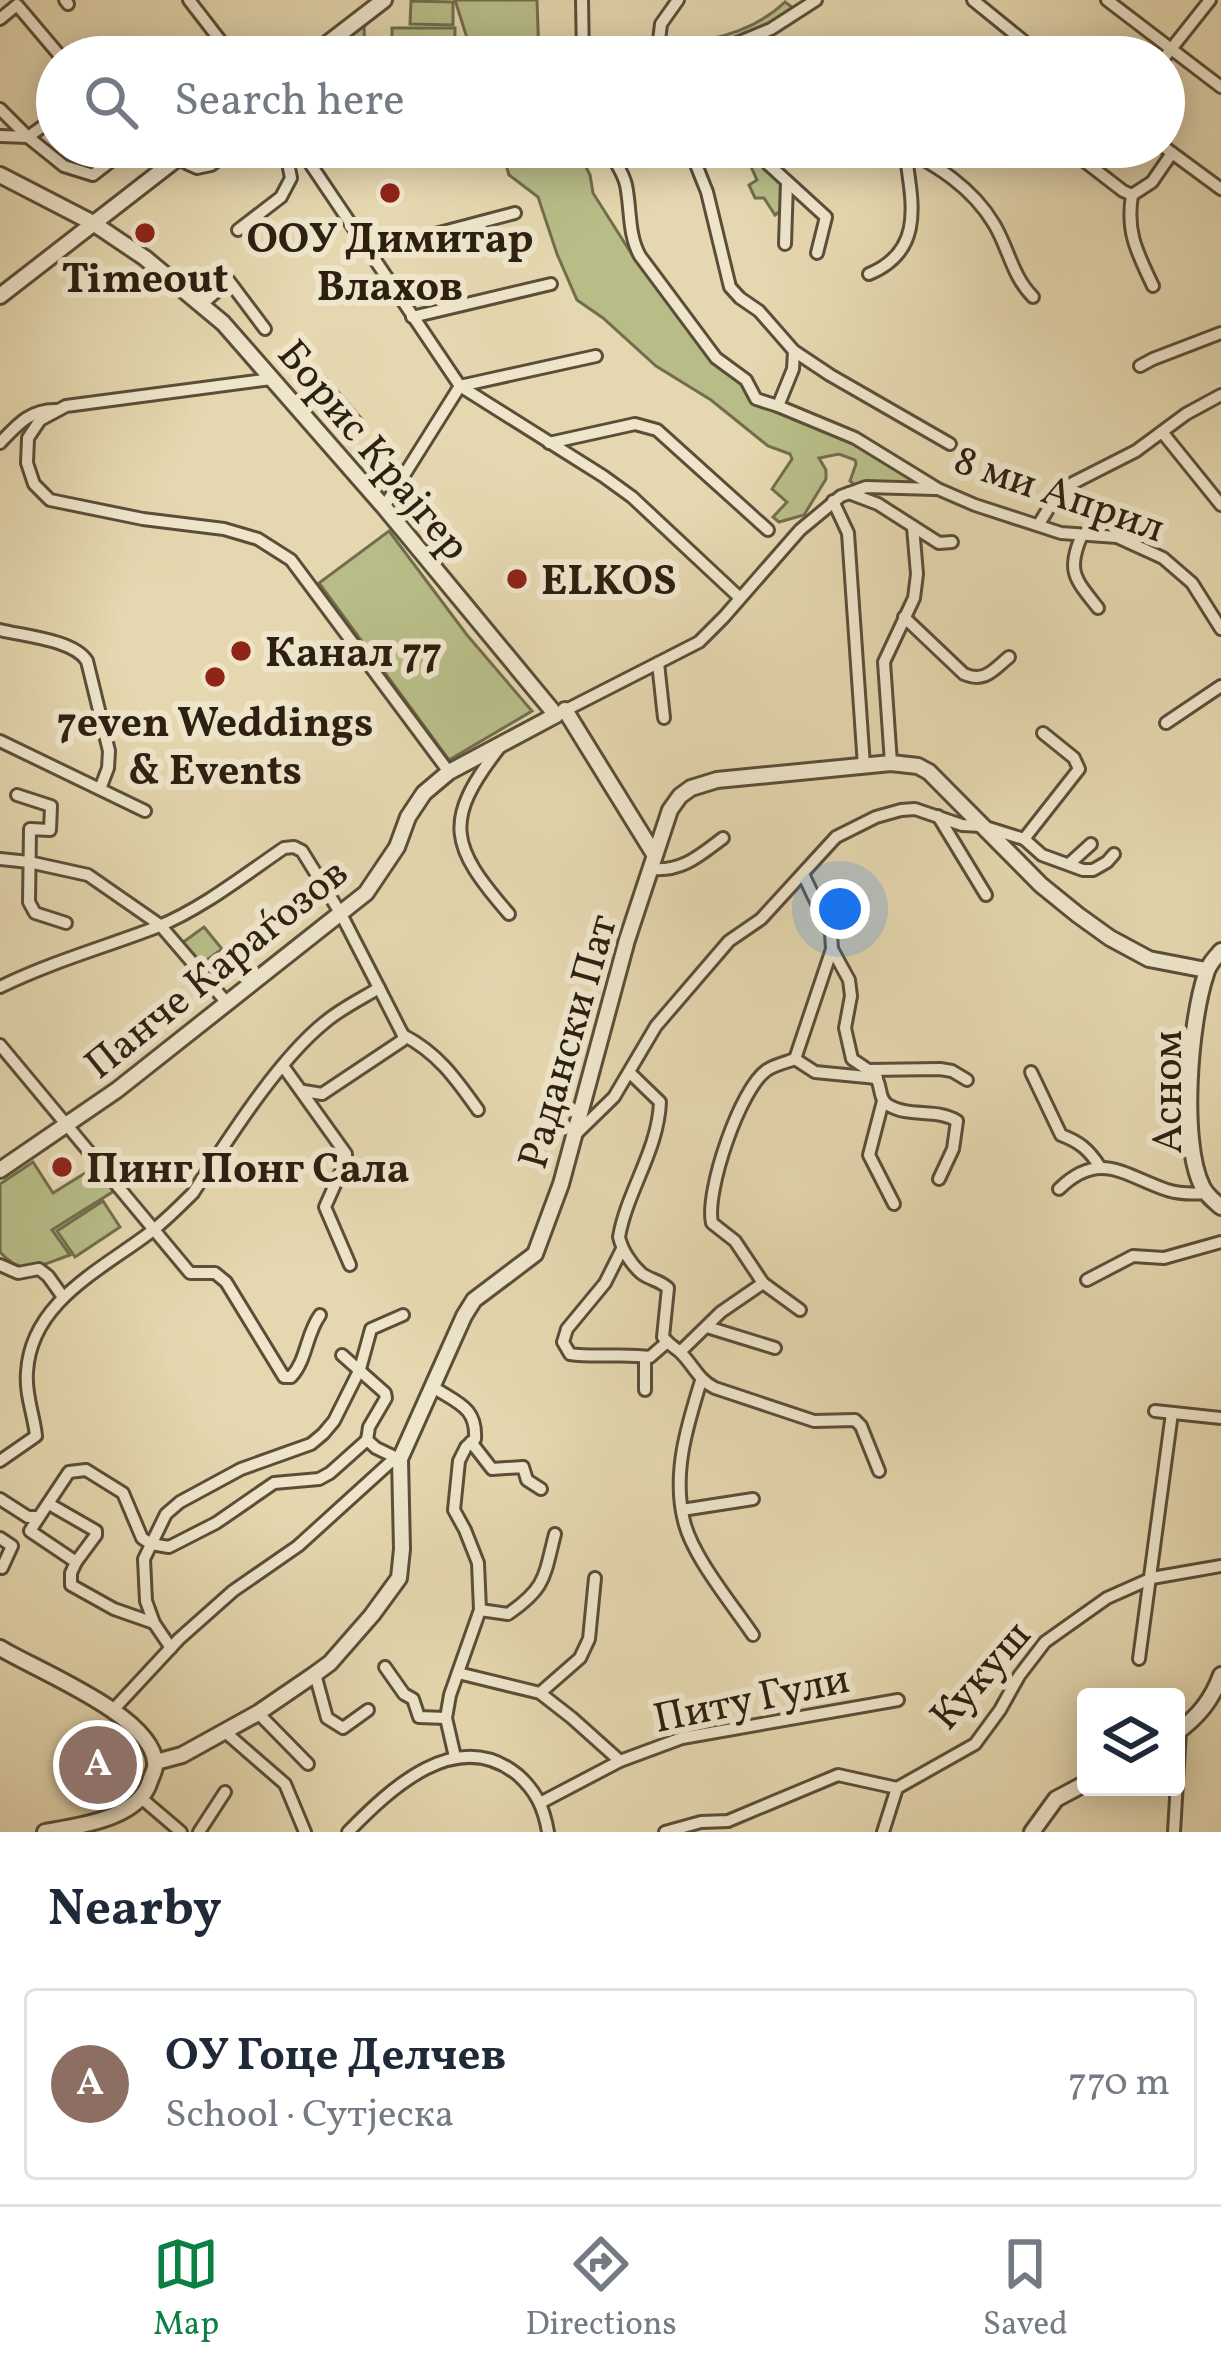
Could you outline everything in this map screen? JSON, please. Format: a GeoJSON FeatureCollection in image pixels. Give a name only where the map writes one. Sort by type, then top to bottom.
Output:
{"type":"FeatureCollection","features":[{"type":"Feature","properties":{"kind":"street"},"geometry":{"type":"LineString","coordinates":[[189,0],[217,36]]}},
{"type":"Feature","properties":{"kind":"street"},"geometry":{"type":"LineString","coordinates":[[332,36],[364,6],[384,0]]}},
{"type":"Feature","properties":{"kind":"street"},"geometry":{"type":"LineString","coordinates":[[582,0],[583,36]]}},
{"type":"Feature","properties":{"kind":"street"},"geometry":{"type":"LineString","coordinates":[[660,36],[661,24],[678,0]]}},
{"type":"Feature","properties":{"kind":"street"},"geometry":{"type":"LineString","coordinates":[[754,36],[816,0]]}},
{"type":"Feature","properties":{"kind":"street"},"geometry":{"type":"LineString","coordinates":[[973,0],[1017,36]]}},
{"type":"Feature","properties":{"kind":"street"},"geometry":{"type":"LineString","coordinates":[[1107,0],[1148,36]]}},
{"type":"Feature","properties":{"kind":"street"},"geometry":{"type":"LineString","coordinates":[[1181,36],[1210,0]]}},
{"type":"Feature","properties":{"kind":"street"},"geometry":{"type":"LineString","coordinates":[[0,19],[20,2],[45,36]]}},
{"type":"Feature","properties":{"kind":"street"},"geometry":{"type":"LineString","coordinates":[[1185,64],[1221,87]]}},
{"type":"Feature","properties":{"kind":"street"},"geometry":{"type":"LineString","coordinates":[[0,109],[36,143]]}},
{"type":"Feature","properties":{"kind":"street"},"geometry":{"type":"LineString","coordinates":[[0,136],[28,137],[36,131]]}},
{"type":"Feature","properties":{"kind":"street"},"geometry":{"type":"LineString","coordinates":[[1185,163],[1221,189]]}},
{"type":"Feature","properties":{"kind":"street"},"geometry":{"type":"LineString","coordinates":[[70,168],[93,175],[102,168]]}},
{"type":"Feature","properties":{"kind":"street"},"geometry":{"type":"LineString","coordinates":[[0,296],[165,168]]}},
{"type":"Feature","properties":{"kind":"street"},"geometry":{"type":"LineString","coordinates":[[238,230],[281,197],[291,178],[289,168]]}},
{"type":"Feature","properties":{"kind":"street"},"geometry":{"type":"LineString","coordinates":[[314,168],[460,386],[632,496],[740,598]]}},
{"type":"Feature","properties":{"kind":"street","name":"8 ми Април"},"geometry":{"type":"LineString","coordinates":[[619,168],[625,177],[633,244],[640,256],[716,358],[746,380],[756,399],[855,438],[938,489],[975,505],[1061,533],[1117,537],[1163,558],[1192,584],[1221,629]]}},
{"type":"Feature","properties":{"kind":"street"},"geometry":{"type":"LineString","coordinates":[[698,168],[730,287],[794,351],[950,444]]}},
{"type":"Feature","properties":{"kind":"street"},"geometry":{"type":"LineString","coordinates":[[772,168],[826,217],[818,253]]}},
{"type":"Feature","properties":{"kind":"street"},"geometry":{"type":"LineString","coordinates":[[868,274],[888,262],[911,229],[913,206],[906,168]]}},
{"type":"Feature","properties":{"kind":"street"},"geometry":{"type":"LineString","coordinates":[[937,168],[974,197],[994,224],[1016,276],[1033,297]]}},
{"type":"Feature","properties":{"kind":"street"},"geometry":{"type":"LineString","coordinates":[[1093,168],[1132,195]]}},
{"type":"Feature","properties":{"kind":"street"},"geometry":{"type":"LineString","coordinates":[[1154,286],[1131,233],[1129,216],[1132,195],[1152,182],[1159,168]]}},
{"type":"Feature","properties":{"kind":"street","name":"Борис Крајгер"},"geometry":{"type":"LineString","coordinates":[[0,175],[93,223],[145,258],[223,322],[560,712],[652,861]]}},
{"type":"Feature","properties":{"kind":"street"},"geometry":{"type":"LineString","coordinates":[[785,244],[788,182]]}},
{"type":"Feature","properties":{"kind":"street"},"geometry":{"type":"LineString","coordinates":[[371,251],[515,213]]}},
{"type":"Feature","properties":{"kind":"street"},"geometry":{"type":"LineString","coordinates":[[202,304],[229,281],[265,328]]}},
{"type":"Feature","properties":{"kind":"street"},"geometry":{"type":"LineString","coordinates":[[412,317],[551,284]]}},
{"type":"Feature","properties":{"kind":"street"},"geometry":{"type":"LineString","coordinates":[[1140,366],[1221,333]]}},
{"type":"Feature","properties":{"kind":"street"},"geometry":{"type":"LineString","coordinates":[[778,406],[793,369],[794,351]]}},
{"type":"Feature","properties":{"kind":"street"},"geometry":{"type":"LineString","coordinates":[[384,507],[460,386],[596,356]]}},
{"type":"Feature","properties":{"kind":"street"},"geometry":{"type":"LineString","coordinates":[[271,379],[66,406],[40,420],[28,438],[27,463],[34,484],[50,500],[224,529],[258,539],[291,560],[448,772]]}},
{"type":"Feature","properties":{"kind":"street"},"geometry":{"type":"LineString","coordinates":[[1039,524],[1053,501],[1073,483],[1136,451],[1186,414],[1220,399]]}},
{"type":"Feature","properties":{"kind":"street"},"geometry":{"type":"LineString","coordinates":[[0,443],[36,411],[58,410]]}},
{"type":"Feature","properties":{"kind":"street"},"geometry":{"type":"LineString","coordinates":[[549,443],[635,424],[657,430],[768,530]]}},
{"type":"Feature","properties":{"kind":"street"},"geometry":{"type":"LineString","coordinates":[[1162,432],[1221,505]]}},
{"type":"Feature","properties":{"kind":"street"},"geometry":{"type":"LineString","coordinates":[[864,766],[848,533],[833,501],[866,487],[938,489]]}},
{"type":"Feature","properties":{"kind":"street"},"geometry":{"type":"LineString","coordinates":[[848,492],[878,504],[938,543],[952,542]]}},
{"type":"Feature","properties":{"kind":"street","name":"Панче Караѓозов"},"geometry":{"type":"LineString","coordinates":[[0,1170],[67,1126],[366,893],[397,847],[408,817],[448,772],[699,642],[833,501]]}},
{"type":"Feature","properties":{"kind":"street"},"geometry":{"type":"LineString","coordinates":[[913,526],[914,598],[884,662],[892,763],[929,772],[1041,885],[1110,938],[1149,959],[1206,970],[1221,950]]}},
{"type":"Feature","properties":{"kind":"street"},"geometry":{"type":"LineString","coordinates":[[1082,535],[1072,559],[1074,572],[1098,608]]}},
{"type":"Feature","properties":{"kind":"street"},"geometry":{"type":"LineString","coordinates":[[904,617],[975,679],[984,678],[1009,657]]}},
{"type":"Feature","properties":{"kind":"street"},"geometry":{"type":"LineString","coordinates":[[0,630],[69,646],[80,650],[87,661],[109,751],[100,789]]}},
{"type":"Feature","properties":{"kind":"street"},"geometry":{"type":"LineString","coordinates":[[658,663],[664,718]]}},
{"type":"Feature","properties":{"kind":"street"},"geometry":{"type":"LineString","coordinates":[[1166,722],[1221,686]]}},
{"type":"Feature","properties":{"kind":"street"},"geometry":{"type":"LineString","coordinates":[[1024,839],[1079,769],[1074,758],[1043,734]]}},
{"type":"Feature","properties":{"kind":"street"},"geometry":{"type":"LineString","coordinates":[[506,740],[464,800],[461,837],[464,856],[475,875],[509,914]]}},
{"type":"Feature","properties":{"kind":"street"},"geometry":{"type":"LineString","coordinates":[[0,741],[145,811]]}},
{"type":"Feature","properties":{"kind":"street","name":"Радански Пат"},"geometry":{"type":"LineString","coordinates":[[155,1762],[182,1754],[258,1713],[330,1664],[399,1578],[397,1458],[474,1300],[535,1254],[561,1184],[652,861],[670,810],[680,796],[704,782],[892,763]]}},
{"type":"Feature","properties":{"kind":"street"},"geometry":{"type":"LineString","coordinates":[[17,795],[51,806],[50,830],[30,829],[29,902],[35,914],[66,922]]}},
{"type":"Feature","properties":{"kind":"street"},"geometry":{"type":"LineString","coordinates":[[572,1138],[614,1096],[656,1026],[729,941],[761,919],[836,837],[875,817],[915,809],[1024,839],[1042,855],[1083,870],[1093,869],[1114,854]]}},
{"type":"Feature","properties":{"kind":"street"},"geometry":{"type":"LineString","coordinates":[[937,815],[986,895]]}},
{"type":"Feature","properties":{"kind":"street"},"geometry":{"type":"LineString","coordinates":[[652,861],[665,870],[684,866],[723,838]]}},
{"type":"Feature","properties":{"kind":"street"},"geometry":{"type":"LineString","coordinates":[[1069,864],[1091,844]]}},
{"type":"Feature","properties":{"kind":"street"},"geometry":{"type":"LineString","coordinates":[[0,987],[160,926],[284,848],[293,847],[302,851],[341,914],[403,1035],[395,1046],[322,1094],[301,1090]]}},
{"type":"Feature","properties":{"kind":"street"},"geometry":{"type":"LineString","coordinates":[[1041,885],[1042,855]]}},
{"type":"Feature","properties":{"kind":"street"},"geometry":{"type":"LineString","coordinates":[[0,859],[88,875],[160,926],[227,1003]]}},
{"type":"Feature","properties":{"kind":"street"},"geometry":{"type":"LineString","coordinates":[[795,1059],[832,949],[831,933],[803,874]]}},
{"type":"Feature","properties":{"kind":"street"},"geometry":{"type":"LineString","coordinates":[[832,949],[849,980],[845,1028],[852,1059],[872,1074],[883,1101],[869,1155],[894,1204]]}},
{"type":"Feature","properties":{"kind":"street","name":"Асном"},"geometry":{"type":"LineString","coordinates":[[1206,970],[1190,1069],[1192,1140],[1206,1193],[1221,1207]]}},
{"type":"Feature","properties":{"kind":"street"},"geometry":{"type":"LineString","coordinates":[[0,1461],[36,1436],[27,1394],[28,1361],[50,1311],[193,1192],[283,1066],[326,1021],[379,988]]}},
{"type":"Feature","properties":{"kind":"street"},"geometry":{"type":"LineString","coordinates":[[403,1035],[425,1046],[448,1068],[478,1110]]}},
{"type":"Feature","properties":{"kind":"street"},"geometry":{"type":"LineString","coordinates":[[0,1045],[190,1273],[214,1273],[226,1282],[284,1376],[298,1371],[320,1315]]}},
{"type":"Feature","properties":{"kind":"street"},"geometry":{"type":"LineString","coordinates":[[795,1059],[815,1072],[940,1069],[967,1080]]}},
{"type":"Feature","properties":{"kind":"street"},"geometry":{"type":"LineString","coordinates":[[795,1059],[766,1070],[741,1108],[714,1185],[710,1214],[712,1223],[734,1241],[763,1283],[800,1310]]}},
{"type":"Feature","properties":{"kind":"street"},"geometry":{"type":"LineString","coordinates":[[283,1066],[346,1154],[325,1207],[350,1265]]}},
{"type":"Feature","properties":{"kind":"street"},"geometry":{"type":"LineString","coordinates":[[1031,1072],[1061,1135],[1079,1142],[1100,1167]]}},
{"type":"Feature","properties":{"kind":"street"},"geometry":{"type":"LineString","coordinates":[[630,1073],[660,1102],[651,1146],[619,1238],[641,1273],[668,1288],[666,1342],[680,1352],[701,1382],[814,1421],[856,1420],[879,1471]]}},
{"type":"Feature","properties":{"kind":"street"},"geometry":{"type":"LineString","coordinates":[[883,1101],[957,1121],[953,1148],[939,1179]]}},
{"type":"Feature","properties":{"kind":"street"},"geometry":{"type":"LineString","coordinates":[[1059,1189],[1070,1179],[1100,1167],[1129,1172],[1168,1191],[1206,1193]]}},
{"type":"Feature","properties":{"kind":"street"},"geometry":{"type":"LineString","coordinates":[[1087,1280],[1133,1256],[1164,1258],[1221,1241]]}},
{"type":"Feature","properties":{"kind":"street"},"geometry":{"type":"LineString","coordinates":[[622,1249],[605,1283],[567,1329],[563,1342],[570,1354],[599,1357],[653,1356],[666,1342]]}},
{"type":"Feature","properties":{"kind":"street"},"geometry":{"type":"LineString","coordinates":[[0,1265],[18,1274],[39,1269],[63,1298]]}},
{"type":"Feature","properties":{"kind":"street"},"geometry":{"type":"LineString","coordinates":[[680,1352],[721,1312],[763,1283]]}},
{"type":"Feature","properties":{"kind":"street"},"geometry":{"type":"LineString","coordinates":[[171,1648],[146,1601],[144,1559],[166,1514],[241,1469],[310,1444],[323,1434],[360,1369],[370,1329],[403,1315]]}},
{"type":"Feature","properties":{"kind":"street"},"geometry":{"type":"LineString","coordinates":[[707,1327],[775,1348]]}},
{"type":"Feature","properties":{"kind":"street"},"geometry":{"type":"LineString","coordinates":[[76,1562],[30,1531],[69,1472],[86,1470],[123,1493],[142,1538],[169,1547],[274,1483],[320,1479],[351,1456],[368,1440],[369,1427],[386,1398],[342,1355]]}},
{"type":"Feature","properties":{"kind":"street"},"geometry":{"type":"LineString","coordinates":[[645,1357],[645,1390]]}},
{"type":"Feature","properties":{"kind":"street"},"geometry":{"type":"LineString","coordinates":[[701,1382],[682,1451],[679,1482],[684,1524],[704,1563],[753,1635]]}},
{"type":"Feature","properties":{"kind":"street"},"geometry":{"type":"LineString","coordinates":[[433,1387],[471,1411],[476,1424],[475,1439],[459,1461],[454,1510],[478,1563],[480,1610],[446,1718],[454,1757]]}},
{"type":"Feature","properties":{"kind":"street"},"geometry":{"type":"LineString","coordinates":[[1155,1411],[1221,1418]]}},
{"type":"Feature","properties":{"kind":"street"},"geometry":{"type":"LineString","coordinates":[[1139,1659],[1172,1413]]}},
{"type":"Feature","properties":{"kind":"street"},"geometry":{"type":"LineString","coordinates":[[113,1710],[233,1592],[298,1546],[397,1458],[368,1440]]}},
{"type":"Feature","properties":{"kind":"street"},"geometry":{"type":"LineString","coordinates":[[471,1442],[492,1469],[523,1466],[527,1480],[541,1490]]}},
{"type":"Feature","properties":{"kind":"street"},"geometry":{"type":"LineString","coordinates":[[0,1498],[28,1517],[39,1517]]}},
{"type":"Feature","properties":{"kind":"street"},"geometry":{"type":"LineString","coordinates":[[682,1510],[754,1499]]}},
{"type":"Feature","properties":{"kind":"street"},"geometry":{"type":"LineString","coordinates":[[49,1504],[96,1531],[76,1562],[71,1585],[114,1609],[154,1623]]}},
{"type":"Feature","properties":{"kind":"street"},"geometry":{"type":"LineString","coordinates":[[480,1610],[508,1614],[528,1600],[543,1584],[555,1534]]}},
{"type":"Feature","properties":{"kind":"street"},"geometry":{"type":"LineString","coordinates":[[0,1538],[12,1546],[2,1568]]}},
{"type":"Feature","properties":{"kind":"street","name":"Кукуш"},"geometry":{"type":"LineString","coordinates":[[897,1788],[975,1744],[1046,1642],[1107,1598],[1152,1578],[1221,1566]]}},
{"type":"Feature","properties":{"kind":"street"},"geometry":{"type":"LineString","coordinates":[[539,1694],[580,1658],[589,1639],[595,1578]]}},
{"type":"Feature","properties":{"kind":"street"},"geometry":{"type":"LineString","coordinates":[[0,1650],[113,1710],[144,1734],[155,1762],[148,1790],[127,1808],[101,1821],[45,1832]]}},
{"type":"Feature","properties":{"kind":"street"},"geometry":{"type":"LineString","coordinates":[[385,1667],[413,1699],[419,1717],[446,1718]]}},
{"type":"Feature","properties":{"kind":"street","name":"Питу Гули"},"geometry":{"type":"LineString","coordinates":[[458,1673],[539,1694],[620,1761]]}},
{"type":"Feature","properties":{"kind":"street"},"geometry":{"type":"LineString","coordinates":[[315,1674],[327,1718],[343,1728],[368,1710]]}},
{"type":"Feature","properties":{"kind":"street"},"geometry":{"type":"LineString","coordinates":[[1185,1726],[1201,1712],[1221,1675]]}},
{"type":"Feature","properties":{"kind":"street","name":"Питу Гули"},"geometry":{"type":"LineString","coordinates":[[540,1802],[620,1761],[682,1738],[898,1700]]}},
{"type":"Feature","properties":{"kind":"street"},"geometry":{"type":"LineString","coordinates":[[258,1713],[308,1764]]}},
{"type":"Feature","properties":{"kind":"street"},"geometry":{"type":"LineString","coordinates":[[224,1731],[285,1784],[305,1832]]}},
{"type":"Feature","properties":{"kind":"street"},"geometry":{"type":"LineString","coordinates":[[348,1832],[410,1778],[454,1757],[490,1760],[525,1781],[540,1802],[548,1832]]}},
{"type":"Feature","properties":{"kind":"street"},"geometry":{"type":"LineString","coordinates":[[665,1832],[700,1822],[726,1827],[838,1775],[897,1788],[883,1832]]}},
{"type":"Feature","properties":{"kind":"street"},"geometry":{"type":"LineString","coordinates":[[1032,1832],[1057,1799],[1077,1788]]}},
{"type":"Feature","properties":{"kind":"street"},"geometry":{"type":"LineString","coordinates":[[200,1832],[225,1792]]}},
{"type":"Feature","properties":{"kind":"street"},"geometry":{"type":"LineString","coordinates":[[1174,1832],[1175,1796]]}},
{"type":"Feature","properties":{"kind":"street"},"geometry":{"type":"LineString","coordinates":[[140,1797],[181,1832]]}},
{"type":"Feature","properties":{"kind":"green space"},"geometry":{"type":"Polygon","coordinates":[[[455,0],[537,0],[538,36],[466,36],[455,0]]]}},
{"type":"Feature","properties":{"kind":"green space"},"geometry":{"type":"Polygon","coordinates":[[[411,1],[453,2],[453,25],[410,24],[411,1]]]}},
{"type":"Feature","properties":{"kind":"green space"},"geometry":{"type":"Polygon","coordinates":[[[785,2],[796,10],[750,36],[723,36],[750,26],[785,2]]]}},
{"type":"Feature","properties":{"kind":"green space"},"geometry":{"type":"Polygon","coordinates":[[[392,28],[455,28],[455,36],[392,36],[392,28]]]}},
{"type":"Feature","properties":{"kind":"green space"},"geometry":{"type":"Polygon","coordinates":[[[507,168],[586,168],[593,193],[631,253],[714,362],[744,385],[757,404],[837,435],[917,481],[855,485],[850,481],[855,460],[839,454],[819,458],[826,479],[804,515],[779,522],[773,517],[787,502],[772,489],[792,459],[790,454],[768,446],[711,400],[656,366],[577,300],[538,197],[509,175],[507,168]]]}},
{"type":"Feature","properties":{"kind":"green space"},"geometry":{"type":"Polygon","coordinates":[[[752,168],[771,168],[784,185],[784,208],[775,215],[764,198],[755,198],[749,185],[757,180],[752,168]]]}},
{"type":"Feature","properties":{"kind":"green space"},"geometry":{"type":"Polygon","coordinates":[[[327,379],[361,418],[347,429],[315,389],[327,379]]]}},
{"type":"Feature","properties":{"kind":"green space"},"geometry":{"type":"Polygon","coordinates":[[[389,531],[467,635],[532,711],[449,760],[319,583],[389,531]]]}},
{"type":"Feature","properties":{"kind":"green space"},"geometry":{"type":"Polygon","coordinates":[[[204,927],[222,949],[200,965],[182,943],[204,927]]]}},
{"type":"Feature","properties":{"kind":"green space"},"geometry":{"type":"Polygon","coordinates":[[[33,1162],[53,1193],[95,1167],[114,1191],[52,1230],[70,1255],[25,1267],[0,1252],[0,1184],[33,1162]]]}},
{"type":"Feature","properties":{"kind":"green space"},"geometry":{"type":"Polygon","coordinates":[[[103,1201],[120,1227],[75,1257],[57,1231],[103,1201]]]}},
{"type":"Feature","properties":{"kind":"place","name":"ООУ Димитар Влахов"},"geometry":{"type":"Point","coordinates":[390,193]}},
{"type":"Feature","properties":{"kind":"place","name":"Timeout"},"geometry":{"type":"Point","coordinates":[145,233]}},
{"type":"Feature","properties":{"kind":"place","name":"ELKOS"},"geometry":{"type":"Point","coordinates":[517,579]}},
{"type":"Feature","properties":{"kind":"place","name":"Канал 77"},"geometry":{"type":"Point","coordinates":[241,651]}},
{"type":"Feature","properties":{"kind":"place","name":"7even Weddings & Events"},"geometry":{"type":"Point","coordinates":[215,677]}},
{"type":"Feature","properties":{"kind":"place","name":"Пинг Понг Сала"},"geometry":{"type":"Point","coordinates":[62,1167]}},
{"type":"Feature","properties":{"kind":"place","name":"ОУ Гоце Делчев"},"geometry":{"type":"Point","coordinates":[98,1765]}}]}
